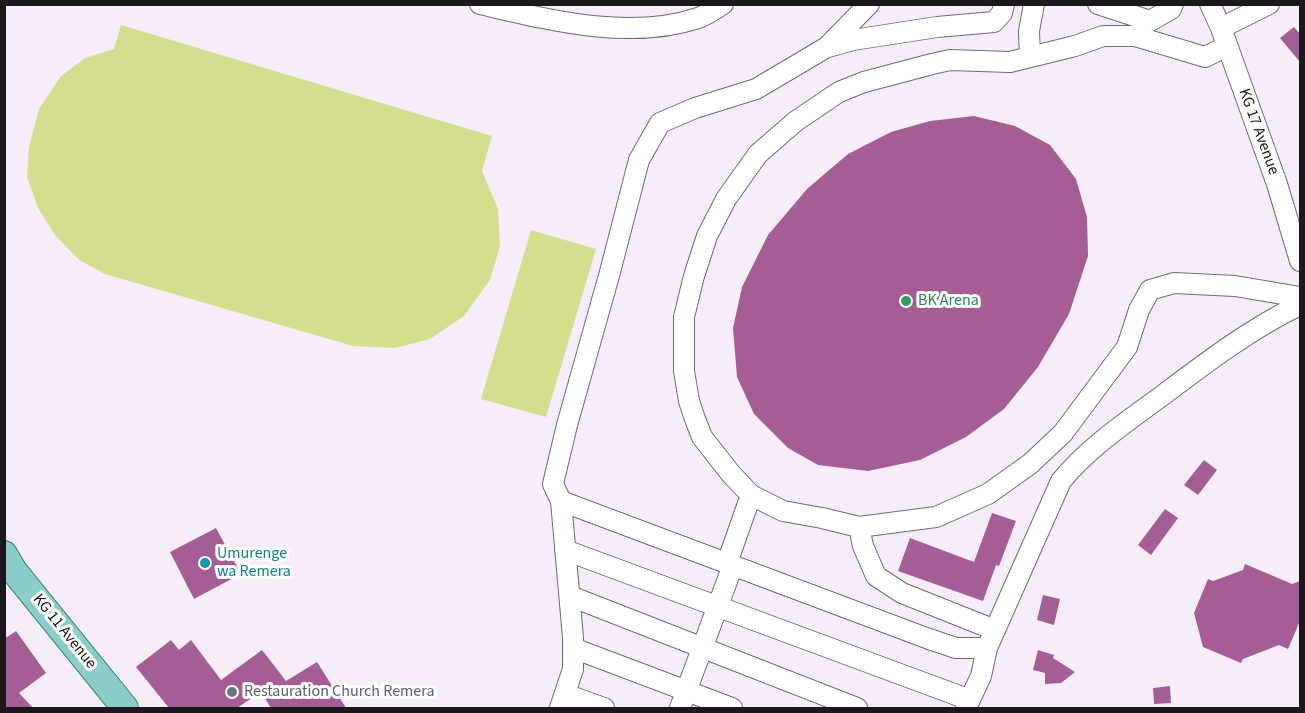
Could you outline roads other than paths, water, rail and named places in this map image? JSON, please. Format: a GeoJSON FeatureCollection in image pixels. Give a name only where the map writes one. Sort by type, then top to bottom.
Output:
{"type":"FeatureCollection","features":[{"type":"Feature","properties":{"kind":"main road","name":"KG 11 Avenue"},"geometry":{"type":"LineString","coordinates":[[4,555],[14,571],[125,708]]}},
{"type":"Feature","properties":{"kind":"street"},"geometry":{"type":"LineString","coordinates":[[480,4],[546,20],[654,28],[700,18],[723,4]]}},
{"type":"Feature","properties":{"kind":"street"},"geometry":{"type":"LineString","coordinates":[[827,47],[868,4]]}},
{"type":"Feature","properties":{"kind":"street"},"geometry":{"type":"LineString","coordinates":[[604,708],[563,701],[573,669],[573,648],[561,501],[553,483],[639,160],[660,123],[695,108],[756,89],[827,47],[853,40],[937,27],[994,22],[1002,13],[1004,4]]}},
{"type":"Feature","properties":{"kind":"street"},"geometry":{"type":"LineString","coordinates":[[1030,57],[1029,31],[1034,4]]}},
{"type":"Feature","properties":{"kind":"street"},"geometry":{"type":"LineString","coordinates":[[1098,4],[1149,21],[1171,9],[1173,4]]}},
{"type":"Feature","properties":{"kind":"street","name":"KG 17 Avenue"},"geometry":{"type":"LineString","coordinates":[[1210,4],[1276,184],[1300,261]]}},
{"type":"Feature","properties":{"kind":"street"},"geometry":{"type":"LineString","coordinates":[[1269,4],[1224,37],[1205,57],[1135,36],[1103,36],[1075,46],[1010,62],[950,60],[864,82],[838,92],[795,121],[758,154],[726,199],[707,236],[684,317],[684,371],[688,401],[702,437],[731,474],[751,495],[783,511],[859,527],[936,517],[988,494],[1030,464],[1063,433],[1127,347],[1139,310],[1150,290],[1174,283],[1235,286],[1300,297]]}},
{"type":"Feature","properties":{"kind":"street"},"geometry":{"type":"LineString","coordinates":[[565,550],[718,606],[968,704],[981,676],[987,648],[1061,481],[1077,460],[1199,368],[1281,314],[1300,305]]}},
{"type":"Feature","properties":{"kind":"street"},"geometry":{"type":"LineString","coordinates":[[684,700],[718,606],[751,495]]}},
{"type":"Feature","properties":{"kind":"street"},"geometry":{"type":"LineString","coordinates":[[561,501],[938,642],[956,648],[987,648]]}},
{"type":"Feature","properties":{"kind":"street"},"geometry":{"type":"LineString","coordinates":[[859,527],[863,546],[876,576],[902,593],[995,630]]}},
{"type":"Feature","properties":{"kind":"street"},"geometry":{"type":"LineString","coordinates":[[570,596],[857,708]]}},
{"type":"Feature","properties":{"kind":"street"},"geometry":{"type":"LineString","coordinates":[[573,648],[684,700],[732,708]]}},
{"type":"Feature","properties":{"kind":"place","name":"BK Arena"},"geometry":{"type":"Point","coordinates":[906,301]}},
{"type":"Feature","properties":{"kind":"place","name":"Umurenge wa Remera"},"geometry":{"type":"Point","coordinates":[205,563]}},
{"type":"Feature","properties":{"kind":"place","name":"Restauration Church Remera"},"geometry":{"type":"Point","coordinates":[232,692]}}]}
